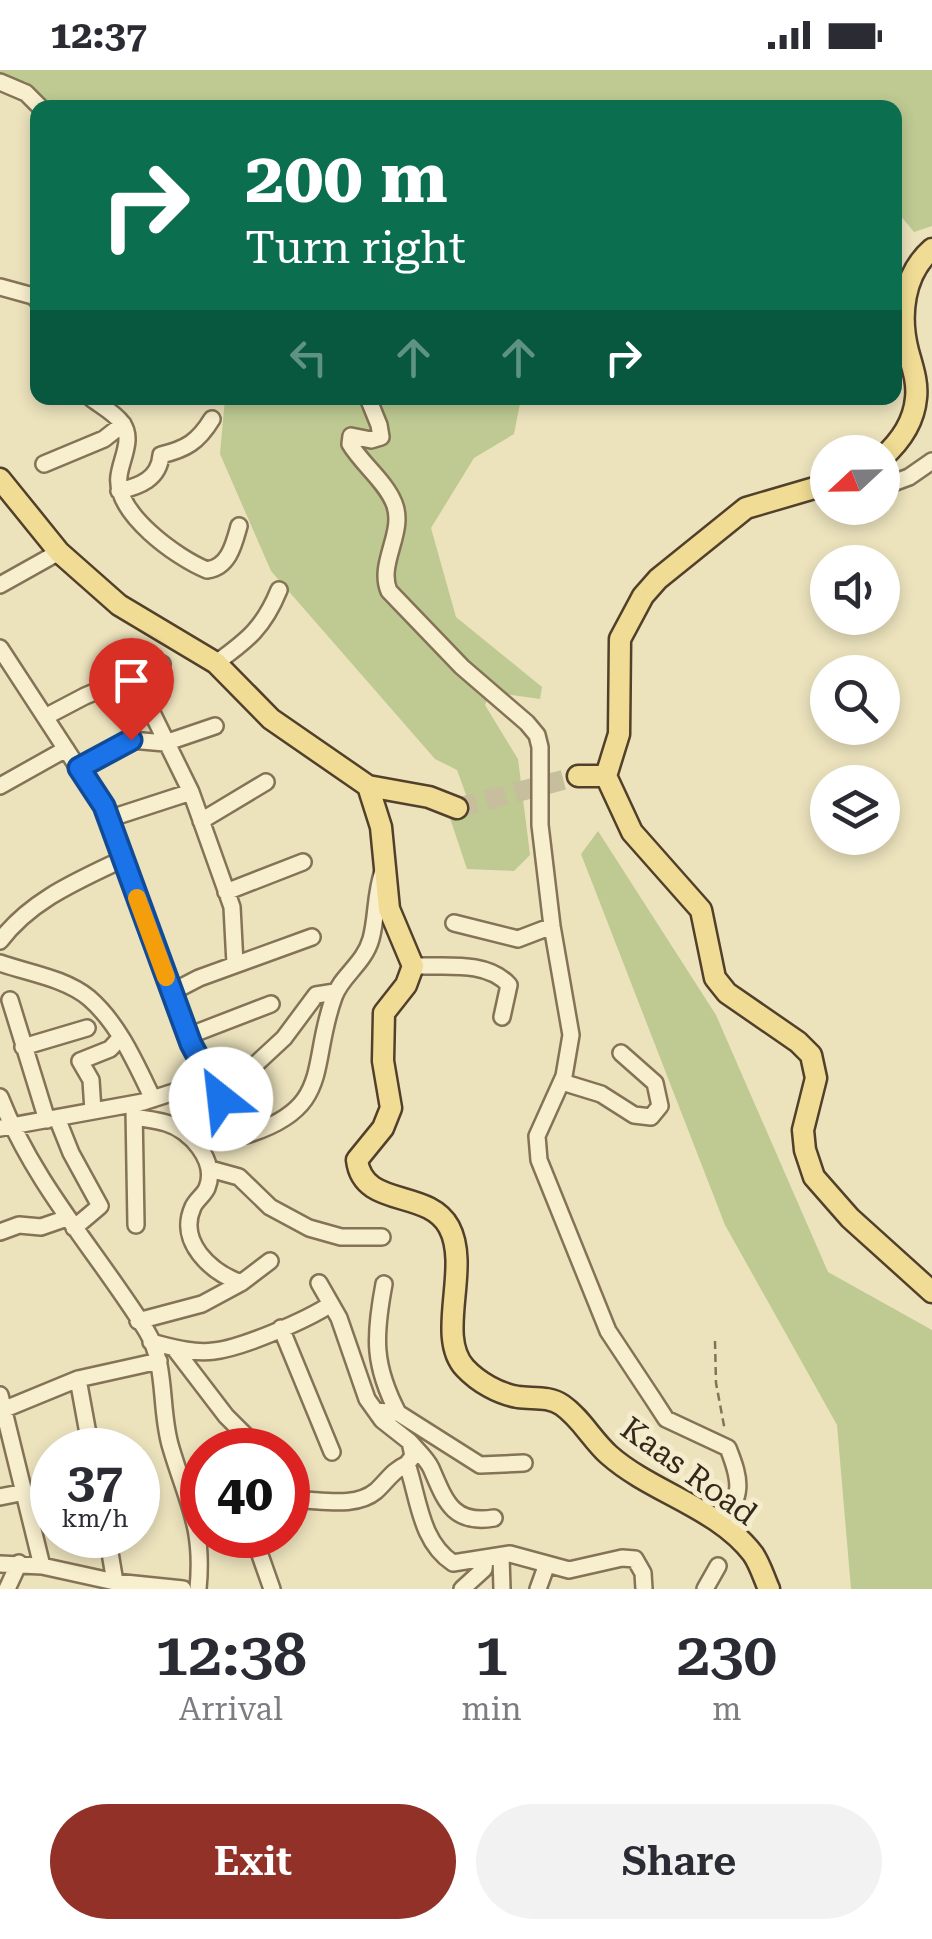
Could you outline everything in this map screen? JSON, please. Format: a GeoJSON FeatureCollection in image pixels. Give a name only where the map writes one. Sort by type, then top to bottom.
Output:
{"type":"FeatureCollection","features":[{"type":"Feature","properties":{"kind":"main road"},"geometry":{"type":"LineString","coordinates":[[900,439],[910,422],[917,396],[904,329],[904,305],[921,259],[932,249]]}},
{"type":"Feature","properties":{"kind":"main road"},"geometry":{"type":"LineString","coordinates":[[0,479],[59,552],[119,604],[216,663],[271,719],[368,786],[429,797],[457,808]]}},
{"type":"Feature","properties":{"kind":"main road"},"geometry":{"type":"LineString","coordinates":[[810,492],[746,508],[658,579],[643,596],[620,639],[619,734],[606,776],[632,832],[701,910],[715,978],[727,993],[811,1055],[816,1078],[803,1130],[804,1150],[814,1177],[850,1218],[932,1292]]}},
{"type":"Feature","properties":{"kind":"main road"},"geometry":{"type":"LineString","coordinates":[[578,776],[606,776]]}},
{"type":"Feature","properties":{"kind":"main road"},"geometry":{"type":"LineString","coordinates":[[368,786],[381,828],[389,908],[412,966]]}},
{"type":"Feature","properties":{"kind":"main road","name":"Kaas Road"},"geometry":{"type":"LineString","coordinates":[[412,966],[406,985],[384,1013],[383,1061],[391,1108],[383,1128],[357,1160],[364,1183],[436,1213],[449,1227],[456,1256],[456,1356],[479,1380],[503,1393],[550,1399],[563,1405],[609,1455],[641,1479],[722,1526],[753,1555],[769,1589]]}},
{"type":"Feature","properties":{"kind":"street"},"geometry":{"type":"LineString","coordinates":[[0,82],[33,100]]}},
{"type":"Feature","properties":{"kind":"street"},"geometry":{"type":"LineString","coordinates":[[0,288],[30,295]]}},
{"type":"Feature","properties":{"kind":"street"},"geometry":{"type":"LineString","coordinates":[[100,405],[123,424],[128,442],[119,490],[126,506],[157,538],[207,570],[222,563],[233,547],[239,526]]}},
{"type":"Feature","properties":{"kind":"street"},"geometry":{"type":"LineString","coordinates":[[371,405],[381,437],[372,440],[351,436],[350,444],[395,504],[396,522],[384,580],[389,591],[536,736],[540,748],[540,825],[571,1035],[562,1082],[537,1136],[539,1160],[608,1331],[666,1418],[728,1448],[737,1471],[739,1499],[722,1526]]}},
{"type":"Feature","properties":{"kind":"street"},"geometry":{"type":"LineString","coordinates":[[119,490],[146,482],[157,472],[161,456],[180,452],[194,443],[212,419]]}},
{"type":"Feature","properties":{"kind":"street"},"geometry":{"type":"LineString","coordinates":[[44,464],[104,438],[123,424]]}},
{"type":"Feature","properties":{"kind":"street"},"geometry":{"type":"LineString","coordinates":[[900,480],[932,461]]}},
{"type":"Feature","properties":{"kind":"street"},"geometry":{"type":"LineString","coordinates":[[0,585],[59,552]]}},
{"type":"Feature","properties":{"kind":"street"},"geometry":{"type":"LineString","coordinates":[[216,663],[259,628],[280,590]]}},
{"type":"Feature","properties":{"kind":"street"},"geometry":{"type":"LineString","coordinates":[[0,648],[104,806],[188,1036],[232,1118],[246,1135],[296,1111],[316,1084],[322,1039],[335,992],[358,967],[371,939],[375,896],[384,867]]}},
{"type":"Feature","properties":{"kind":"street"},"geometry":{"type":"LineString","coordinates":[[46,717],[162,664]]}},
{"type":"Feature","properties":{"kind":"street"},"geometry":{"type":"LineString","coordinates":[[134,676],[202,821],[232,908],[235,964]]}},
{"type":"Feature","properties":{"kind":"street"},"geometry":{"type":"LineString","coordinates":[[79,768],[131,740],[165,743],[215,726]]}},
{"type":"Feature","properties":{"kind":"street"},"geometry":{"type":"LineString","coordinates":[[0,786],[66,748]]}},
{"type":"Feature","properties":{"kind":"street"},"geometry":{"type":"LineString","coordinates":[[202,821],[266,782]]}},
{"type":"Feature","properties":{"kind":"street"},"geometry":{"type":"LineString","coordinates":[[108,819],[191,792]]}},
{"type":"Feature","properties":{"kind":"street"},"geometry":{"type":"LineString","coordinates":[[1,938],[14,921],[60,889],[123,859]]}},
{"type":"Feature","properties":{"kind":"street"},"geometry":{"type":"LineString","coordinates":[[226,892],[303,862]]}},
{"type":"Feature","properties":{"kind":"street"},"geometry":{"type":"LineString","coordinates":[[454,923],[518,939],[552,926]]}},
{"type":"Feature","properties":{"kind":"street"},"geometry":{"type":"LineString","coordinates":[[172,992],[235,964],[312,937]]}},
{"type":"Feature","properties":{"kind":"street"},"geometry":{"type":"LineString","coordinates":[[0,963],[48,978],[88,997],[122,1037],[153,1098]]}},
{"type":"Feature","properties":{"kind":"street"},"geometry":{"type":"LineString","coordinates":[[412,966],[484,968],[499,974],[509,986],[502,1018]]}},
{"type":"Feature","properties":{"kind":"street"},"geometry":{"type":"LineString","coordinates":[[256,1064],[284,1038],[316,995],[335,992]]}},
{"type":"Feature","properties":{"kind":"street"},"geometry":{"type":"LineString","coordinates":[[0,1232],[19,1225],[42,1228],[71,1223],[100,1206],[52,1119],[23,1047],[10,1000]]}},
{"type":"Feature","properties":{"kind":"street"},"geometry":{"type":"LineString","coordinates":[[188,1036],[271,1004]]}},
{"type":"Feature","properties":{"kind":"street"},"geometry":{"type":"LineString","coordinates":[[23,1047],[86,1028]]}},
{"type":"Feature","properties":{"kind":"street"},"geometry":{"type":"LineString","coordinates":[[94,1111],[91,1080],[80,1062],[110,1050],[122,1037]]}},
{"type":"Feature","properties":{"kind":"street"},"geometry":{"type":"LineString","coordinates":[[562,1082],[601,1094],[634,1115],[650,1117],[660,1106],[655,1083],[622,1053]]}},
{"type":"Feature","properties":{"kind":"street"},"geometry":{"type":"LineString","coordinates":[[134,1110],[153,1098],[210,1080]]}},
{"type":"Feature","properties":{"kind":"street"},"geometry":{"type":"LineString","coordinates":[[0,1097],[6,1127],[151,1342],[159,1361],[169,1444],[180,1475]]}},
{"type":"Feature","properties":{"kind":"street"},"geometry":{"type":"LineString","coordinates":[[134,1110],[136,1225]]}},
{"type":"Feature","properties":{"kind":"street"},"geometry":{"type":"LineString","coordinates":[[6,1127],[94,1111],[134,1110],[170,1124],[197,1144],[210,1168],[207,1189],[192,1208],[190,1236],[204,1261],[224,1277],[241,1283]]}},
{"type":"Feature","properties":{"kind":"street"},"geometry":{"type":"LineString","coordinates":[[210,1168],[239,1177],[270,1207],[310,1228],[341,1238],[382,1236]]}},
{"type":"Feature","properties":{"kind":"street"},"geometry":{"type":"LineString","coordinates":[[138,1321],[202,1304],[241,1283],[270,1261]]}},
{"type":"Feature","properties":{"kind":"street"},"geometry":{"type":"LineString","coordinates":[[319,1283],[346,1335],[368,1399],[382,1420],[410,1442],[430,1465],[437,1489],[451,1510],[480,1521],[494,1518]]}},
{"type":"Feature","properties":{"kind":"street"},"geometry":{"type":"LineString","coordinates":[[384,1284],[378,1318],[380,1379],[398,1413]]}},
{"type":"Feature","properties":{"kind":"street"},"geometry":{"type":"LineString","coordinates":[[151,1342],[214,1352],[314,1316],[331,1304]]}},
{"type":"Feature","properties":{"kind":"street"},"geometry":{"type":"LineString","coordinates":[[281,1328],[332,1452]]}},
{"type":"Feature","properties":{"kind":"street"},"geometry":{"type":"LineString","coordinates":[[174,1348],[237,1428]]}},
{"type":"Feature","properties":{"kind":"street"},"geometry":{"type":"LineString","coordinates":[[42,1566],[2,1405],[78,1379],[159,1361]]}},
{"type":"Feature","properties":{"kind":"street"},"geometry":{"type":"LineString","coordinates":[[78,1379],[87,1428]]}},
{"type":"Feature","properties":{"kind":"street"},"geometry":{"type":"LineString","coordinates":[[376,1411],[398,1413],[480,1465],[524,1463]]}},
{"type":"Feature","properties":{"kind":"street"},"geometry":{"type":"LineString","coordinates":[[310,1500],[346,1502],[374,1494],[392,1471],[407,1464],[413,1456],[410,1442]]}},
{"type":"Feature","properties":{"kind":"street"},"geometry":{"type":"LineString","coordinates":[[407,1464],[424,1530],[440,1555],[453,1563],[510,1554],[577,1570],[622,1558],[635,1559],[643,1573],[644,1589]]}},
{"type":"Feature","properties":{"kind":"street"},"geometry":{"type":"LineString","coordinates":[[0,1498],[25,1492]]}},
{"type":"Feature","properties":{"kind":"street"},"geometry":{"type":"LineString","coordinates":[[111,1558],[116,1582]]}},
{"type":"Feature","properties":{"kind":"street"},"geometry":{"type":"LineString","coordinates":[[198,1558],[198,1589]]}},
{"type":"Feature","properties":{"kind":"street"},"geometry":{"type":"LineString","coordinates":[[261,1558],[272,1589]]}},
{"type":"Feature","properties":{"kind":"street"},"geometry":{"type":"LineString","coordinates":[[462,1589],[493,1558]]}},
{"type":"Feature","properties":{"kind":"street"},"geometry":{"type":"LineString","coordinates":[[493,1558],[502,1589]]}},
{"type":"Feature","properties":{"kind":"street"},"geometry":{"type":"LineString","coordinates":[[7,1589],[19,1563]]}},
{"type":"Feature","properties":{"kind":"street"},"geometry":{"type":"LineString","coordinates":[[0,1564],[42,1566],[116,1582],[183,1589]]}},
{"type":"Feature","properties":{"kind":"street"},"geometry":{"type":"LineString","coordinates":[[538,1589],[548,1564]]}},
{"type":"Feature","properties":{"kind":"street"},"geometry":{"type":"LineString","coordinates":[[705,1589],[718,1566]]}},
{"type":"Feature","properties":{"kind":"path"},"geometry":{"type":"LineString","coordinates":[[715,1341],[716,1384],[728,1448]]}},
{"type":"Feature","properties":{"kind":"green space"},"geometry":{"type":"Polygon","coordinates":[[[0,70],[932,70],[932,226],[914,232],[902,217],[902,100],[42,100],[27,82],[0,74],[0,70]]]}},
{"type":"Feature","properties":{"kind":"green space"},"geometry":{"type":"Polygon","coordinates":[[[224,405],[520,405],[514,434],[474,458],[431,528],[456,617],[542,687],[540,699],[491,692],[485,705],[518,759],[530,855],[514,871],[467,869],[450,818],[469,803],[457,770],[435,759],[271,571],[220,454],[224,405]]]}},
{"type":"Feature","properties":{"kind":"green space"},"geometry":{"type":"Polygon","coordinates":[[[598,831],[716,1015],[828,1272],[932,1330],[932,1589],[851,1589],[837,1425],[725,1225],[581,854],[598,831]]]}},
{"type":"Feature","properties":{"kind":"tunnel"},"geometry":{"type":"LineString","coordinates":[[457,808],[578,776]]}},
{"type":"Feature","properties":{"kind":"slow traffic"},"geometry":{"type":"LineString","coordinates":[[137,898],[166,977]]}},
{"type":"Feature","properties":{"kind":"route"},"geometry":{"type":"LineString","coordinates":[[131,740],[79,768],[104,806],[191,1044],[221,1099]]}}]}
